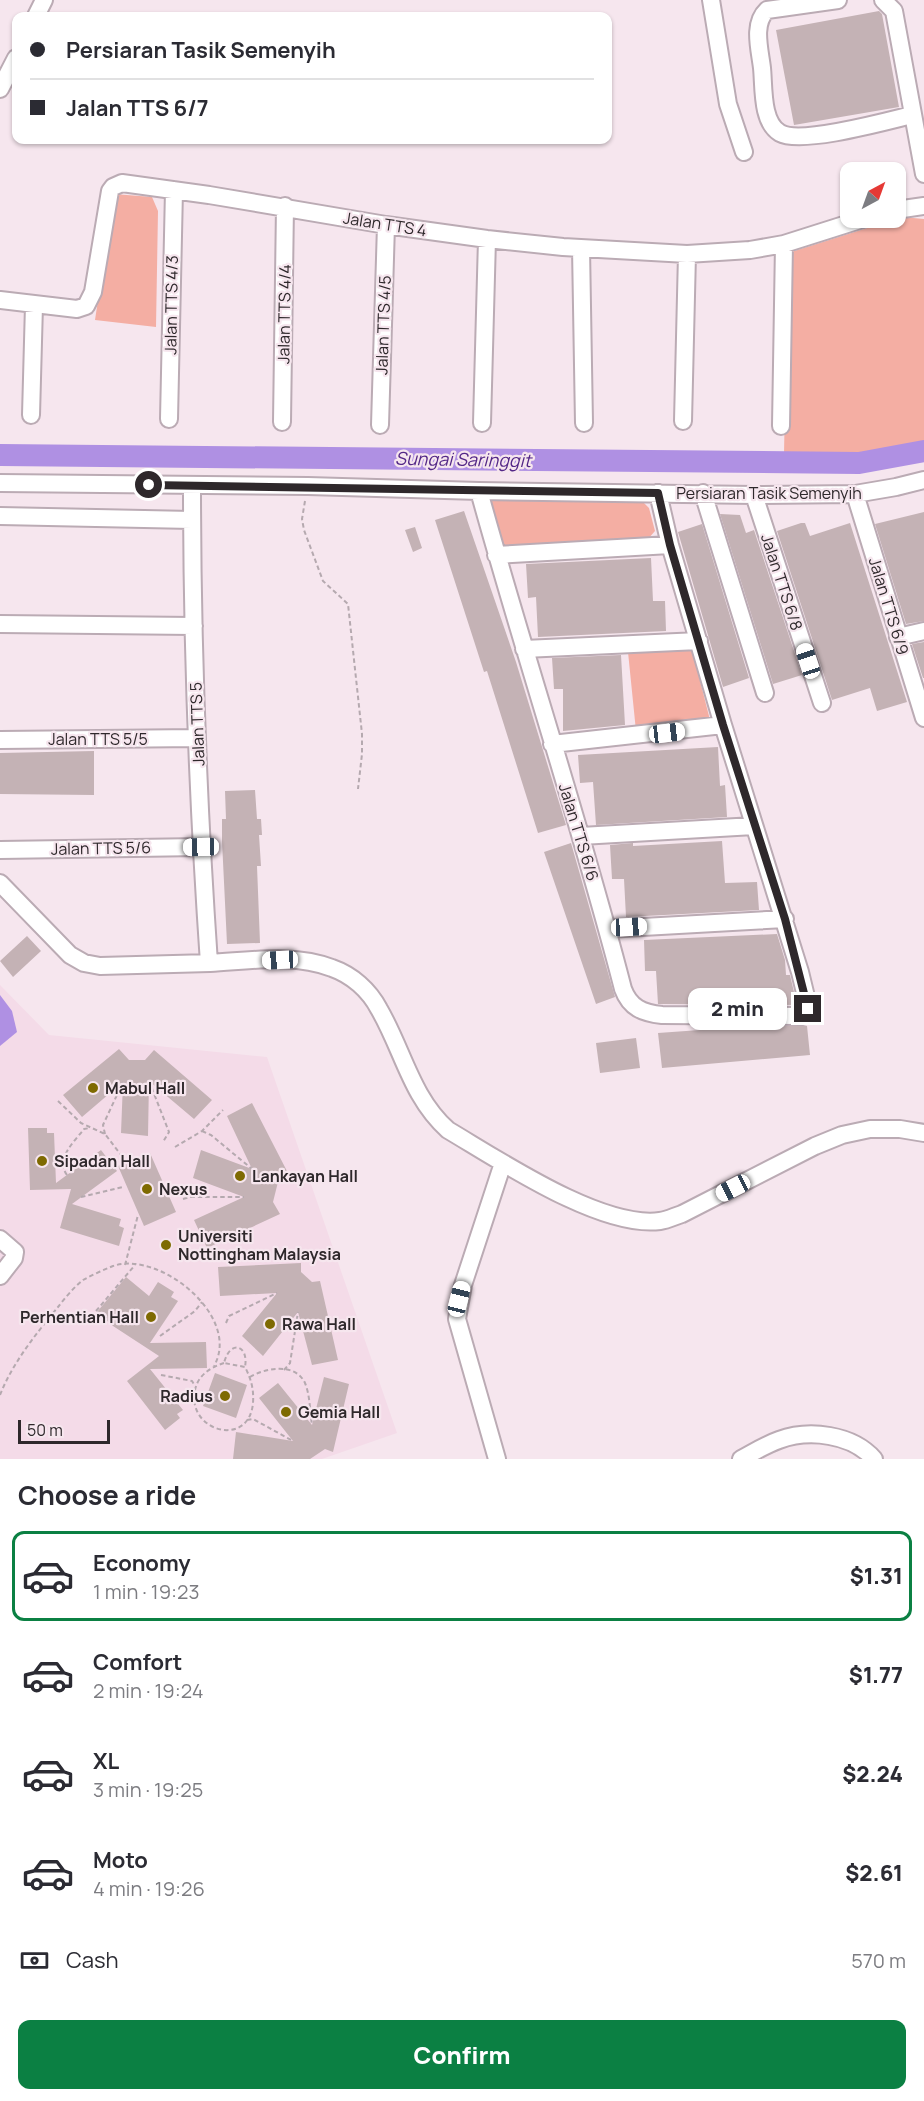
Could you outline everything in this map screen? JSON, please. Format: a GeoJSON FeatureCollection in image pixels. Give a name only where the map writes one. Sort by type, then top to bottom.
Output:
{"type":"FeatureCollection","features":[{"type":"Feature","properties":{"kind":"street"},"geometry":{"type":"LineString","coordinates":[[711,0],[728,104],[744,152]]}},
{"type":"Feature","properties":{"kind":"street"},"geometry":{"type":"LineString","coordinates":[[838,0],[767,10],[762,15],[758,30],[765,88],[764,104],[775,127],[780,132],[791,135],[839,133],[912,115]]}},
{"type":"Feature","properties":{"kind":"street"},"geometry":{"type":"LineString","coordinates":[[883,0],[894,11],[924,174]]}},
{"type":"Feature","properties":{"kind":"street"},"geometry":{"type":"LineString","coordinates":[[0,89],[12,66]]}},
{"type":"Feature","properties":{"kind":"street","name":"Jalan TTS 4"},"geometry":{"type":"LineString","coordinates":[[0,300],[82,309],[89,303],[109,198],[113,187],[122,183],[285,206],[386,225],[487,239],[581,248],[687,254],[750,250],[784,244],[840,226]]}},
{"type":"Feature","properties":{"kind":"street","name":"Jalan TTS 4/3"},"geometry":{"type":"LineString","coordinates":[[169,419],[174,190]]}},
{"type":"Feature","properties":{"kind":"street","name":"Jalan TTS 4/4"},"geometry":{"type":"LineString","coordinates":[[282,422],[285,206]]}},
{"type":"Feature","properties":{"kind":"street"},"geometry":{"type":"LineString","coordinates":[[906,209],[924,206]]}},
{"type":"Feature","properties":{"kind":"street","name":"Jalan TTS 4/5"},"geometry":{"type":"LineString","coordinates":[[380,425],[386,225]]}},
{"type":"Feature","properties":{"kind":"street"},"geometry":{"type":"LineString","coordinates":[[482,423],[487,239]]}},
{"type":"Feature","properties":{"kind":"street"},"geometry":{"type":"LineString","coordinates":[[781,426],[784,244]]}},
{"type":"Feature","properties":{"kind":"street"},"geometry":{"type":"LineString","coordinates":[[581,248],[584,423]]}},
{"type":"Feature","properties":{"kind":"street"},"geometry":{"type":"LineString","coordinates":[[683,421],[687,254]]}},
{"type":"Feature","properties":{"kind":"street"},"geometry":{"type":"LineString","coordinates":[[31,415],[34,305]]}},
{"type":"Feature","properties":{"kind":"street","name":"Persiaran Tasik Semenyih"},"geometry":{"type":"LineString","coordinates":[[0,483],[308,486],[754,495],[855,494],[924,480]]}},
{"type":"Feature","properties":{"kind":"street","name":"Jalan TTS 5"},"geometry":{"type":"LineString","coordinates":[[192,485],[197,738],[201,847],[209,963]]}},
{"type":"Feature","properties":{"kind":"street","name":"Jalan TTS 6/6"},"geometry":{"type":"LineString","coordinates":[[479,491],[552,744],[582,836],[628,1002],[641,1010],[673,1015],[803,1016],[808,1005],[785,919]]}},
{"type":"Feature","properties":{"kind":"street"},"geometry":{"type":"LineString","coordinates":[[607,929],[785,919],[723,725],[670,545],[658,493]]}},
{"type":"Feature","properties":{"kind":"street"},"geometry":{"type":"LineString","coordinates":[[703,494],[765,693]]}},
{"type":"Feature","properties":{"kind":"street","name":"Jalan TTS 6/9"},"geometry":{"type":"LineString","coordinates":[[855,494],[924,718]]}},
{"type":"Feature","properties":{"kind":"street","name":"Jalan TTS 6/8"},"geometry":{"type":"LineString","coordinates":[[754,495],[822,703]]}},
{"type":"Feature","properties":{"kind":"street"},"geometry":{"type":"LineString","coordinates":[[0,516],[192,520]]}},
{"type":"Feature","properties":{"kind":"street"},"geometry":{"type":"LineString","coordinates":[[496,555],[670,545]]}},
{"type":"Feature","properties":{"kind":"street"},"geometry":{"type":"LineString","coordinates":[[0,624],[194,626]]}},
{"type":"Feature","properties":{"kind":"street"},"geometry":{"type":"LineString","coordinates":[[898,637],[924,631]]}},
{"type":"Feature","properties":{"kind":"street"},"geometry":{"type":"LineString","coordinates":[[524,649],[699,641]]}},
{"type":"Feature","properties":{"kind":"street"},"geometry":{"type":"LineString","coordinates":[[552,744],[723,725]]}},
{"type":"Feature","properties":{"kind":"street","name":"Jalan TTS 5/5"},"geometry":{"type":"LineString","coordinates":[[0,740],[197,738]]}},
{"type":"Feature","properties":{"kind":"street"},"geometry":{"type":"LineString","coordinates":[[582,836],[754,826]]}},
{"type":"Feature","properties":{"kind":"street","name":"Jalan TTS 5/6"},"geometry":{"type":"LineString","coordinates":[[0,850],[201,847]]}},
{"type":"Feature","properties":{"kind":"street"},"geometry":{"type":"LineString","coordinates":[[0,883],[70,955],[84,963],[100,966],[280,960],[313,962],[348,975],[364,988],[379,1009],[415,1088],[435,1119],[448,1130],[504,1163],[598,1211],[641,1221],[661,1221],[682,1214],[815,1146],[842,1135],[870,1129],[900,1129],[924,1133]]}},
{"type":"Feature","properties":{"kind":"street"},"geometry":{"type":"LineString","coordinates":[[498,1459],[457,1319],[463,1285],[504,1163]]}},
{"type":"Feature","properties":{"kind":"street"},"geometry":{"type":"LineString","coordinates":[[0,1239],[15,1252],[14,1258],[0,1276]]}},
{"type":"Feature","properties":{"kind":"street"},"geometry":{"type":"LineString","coordinates":[[741,1459],[781,1439],[810,1435],[839,1439],[857,1446],[874,1459]]}},
{"type":"Feature","properties":{"kind":"path"},"geometry":{"type":"LineString","coordinates":[[308,486],[303,508],[304,530],[323,581],[348,604],[362,734],[358,789]]}},
{"type":"Feature","properties":{"kind":"path"},"geometry":{"type":"LineString","coordinates":[[149,1081],[169,1132],[163,1142]]}},
{"type":"Feature","properties":{"kind":"path"},"geometry":{"type":"LineString","coordinates":[[121,1155],[105,1134],[103,1125],[123,1082]]}},
{"type":"Feature","properties":{"kind":"path"},"geometry":{"type":"LineString","coordinates":[[58,1101],[81,1122],[105,1134]]}},
{"type":"Feature","properties":{"kind":"path"},"geometry":{"type":"LineString","coordinates":[[174,1147],[202,1131],[223,1110]]}},
{"type":"Feature","properties":{"kind":"path"},"geometry":{"type":"LineString","coordinates":[[67,1175],[62,1170],[63,1158],[84,1128],[92,1128]]}},
{"type":"Feature","properties":{"kind":"path"},"geometry":{"type":"LineString","coordinates":[[202,1131],[211,1135],[252,1169]]}},
{"type":"Feature","properties":{"kind":"path"},"geometry":{"type":"LineString","coordinates":[[81,1197],[123,1187]]}},
{"type":"Feature","properties":{"kind":"path"},"geometry":{"type":"LineString","coordinates":[[183,1199],[244,1197]]}},
{"type":"Feature","properties":{"kind":"path"},"geometry":{"type":"LineString","coordinates":[[125,1265],[138,1215]]}},
{"type":"Feature","properties":{"kind":"path"},"geometry":{"type":"LineString","coordinates":[[96,1311],[135,1265]]}},
{"type":"Feature","properties":{"kind":"path"},"geometry":{"type":"LineString","coordinates":[[0,1395],[30,1341],[68,1295],[82,1281],[114,1266],[135,1265],[167,1274],[188,1288],[202,1302],[213,1321],[220,1340],[221,1350],[214,1366]]}},
{"type":"Feature","properties":{"kind":"path"},"geometry":{"type":"LineString","coordinates":[[226,1323],[229,1316],[277,1293]]}},
{"type":"Feature","properties":{"kind":"path"},"geometry":{"type":"LineString","coordinates":[[160,1336],[195,1311],[202,1302]]}},
{"type":"Feature","properties":{"kind":"path"},"geometry":{"type":"LineString","coordinates":[[285,1370],[290,1363],[298,1312]]}},
{"type":"Feature","properties":{"kind":"path"},"geometry":{"type":"LineString","coordinates":[[161,1375],[192,1381],[195,1386],[195,1407],[201,1418],[212,1428],[226,1431],[238,1428],[252,1413],[253,1386],[244,1367],[246,1355],[239,1349],[231,1348],[227,1352],[224,1363]]}},
{"type":"Feature","properties":{"kind":"path"},"geometry":{"type":"LineString","coordinates":[[195,1386],[214,1366],[224,1363],[244,1367]]}},
{"type":"Feature","properties":{"kind":"path"},"geometry":{"type":"LineString","coordinates":[[250,1377],[270,1369],[296,1373],[306,1384],[312,1425]]}},
{"type":"Feature","properties":{"kind":"path"},"geometry":{"type":"LineString","coordinates":[[247,1420],[253,1419],[293,1442]]}},
{"type":"Feature","properties":{"kind":"shaded area"},"geometry":{"type":"Polygon","coordinates":[[[114,194],[152,197],[158,211],[156,327],[95,320],[114,194]]]}},
{"type":"Feature","properties":{"kind":"shaded area"},"geometry":{"type":"Polygon","coordinates":[[[906,217],[924,219],[924,441],[874,455],[784,454],[788,253],[867,228],[906,228],[906,217]]]}},
{"type":"Feature","properties":{"kind":"shaded area"},"geometry":{"type":"Polygon","coordinates":[[[489,492],[640,499],[649,508],[655,531],[648,539],[504,548],[489,492]]]}},
{"type":"Feature","properties":{"kind":"shaded area"},"geometry":{"type":"Polygon","coordinates":[[[692,649],[710,720],[636,731],[628,652],[692,649]]]}},
{"type":"Feature","properties":{"kind":"shaded area","name":"Universiti Nottingham Malaysia"},"geometry":{"type":"Polygon","coordinates":[[[0,985],[49,1035],[267,1057],[397,1433],[322,1459],[0,1459],[0,985]]]}},
{"type":"Feature","properties":{"kind":"shaded area"},"geometry":{"type":"Polygon","coordinates":[[[0,995],[12,1011],[17,1032],[0,1046],[0,995]]]}},
{"type":"Feature","properties":{"kind":"building"},"geometry":{"type":"Polygon","coordinates":[[[879,11],[882,14],[899,107],[794,125],[776,30],[879,11]]]}},
{"type":"Feature","properties":{"kind":"building"},"geometry":{"type":"Polygon","coordinates":[[[464,511],[516,662],[566,825],[538,833],[487,671],[484,672],[435,520],[464,511]]]}},
{"type":"Feature","properties":{"kind":"building"},"geometry":{"type":"Polygon","coordinates":[[[924,512],[924,621],[906,624],[875,524],[924,512]]]}},
{"type":"Feature","properties":{"kind":"building"},"geometry":{"type":"Polygon","coordinates":[[[720,514],[740,515],[746,533],[754,530],[802,675],[773,684],[720,514]]]}},
{"type":"Feature","properties":{"kind":"building"},"geometry":{"type":"Polygon","coordinates":[[[805,523],[810,536],[850,523],[907,702],[877,711],[870,688],[832,700],[777,531],[805,523]]]}},
{"type":"Feature","properties":{"kind":"building"},"geometry":{"type":"Polygon","coordinates":[[[702,524],[749,678],[723,687],[678,532],[702,524]]]}},
{"type":"Feature","properties":{"kind":"building"},"geometry":{"type":"Polygon","coordinates":[[[415,527],[422,548],[413,552],[405,530],[415,527]]]}},
{"type":"Feature","properties":{"kind":"building"},"geometry":{"type":"Polygon","coordinates":[[[651,558],[653,601],[665,601],[666,631],[538,637],[536,597],[528,598],[526,564],[651,558]]]}},
{"type":"Feature","properties":{"kind":"building"},"geometry":{"type":"Polygon","coordinates":[[[924,642],[924,678],[923,678],[912,644],[924,642]]]}},
{"type":"Feature","properties":{"kind":"building"},"geometry":{"type":"Polygon","coordinates":[[[621,655],[625,725],[563,731],[563,689],[554,689],[552,658],[621,655]]]}},
{"type":"Feature","properties":{"kind":"building"},"geometry":{"type":"Polygon","coordinates":[[[718,747],[720,786],[725,785],[727,817],[596,825],[593,782],[580,783],[578,755],[718,747]]]}},
{"type":"Feature","properties":{"kind":"building"},"geometry":{"type":"Polygon","coordinates":[[[94,751],[94,795],[0,794],[0,753],[94,751]]]}},
{"type":"Feature","properties":{"kind":"building"},"geometry":{"type":"Polygon","coordinates":[[[255,790],[257,819],[261,819],[262,835],[259,835],[261,866],[257,866],[260,943],[227,944],[222,841],[222,819],[226,819],[225,791],[255,790]]]}},
{"type":"Feature","properties":{"kind":"building"},"geometry":{"type":"Polygon","coordinates":[[[722,841],[725,883],[757,882],[759,910],[626,917],[624,879],[612,879],[610,845],[633,843],[633,846],[722,841]]]}},
{"type":"Feature","properties":{"kind":"building"},"geometry":{"type":"Polygon","coordinates":[[[571,843],[615,997],[596,1004],[544,852],[571,843]]]}},
{"type":"Feature","properties":{"kind":"building"},"geometry":{"type":"Polygon","coordinates":[[[777,934],[785,960],[786,975],[790,975],[797,1005],[658,1004],[656,971],[645,971],[644,940],[777,934]]]}},
{"type":"Feature","properties":{"kind":"building"},"geometry":{"type":"Polygon","coordinates":[[[27,936],[41,951],[13,977],[0,961],[27,936]]]}},
{"type":"Feature","properties":{"kind":"building"},"geometry":{"type":"Polygon","coordinates":[[[756,1026],[807,1026],[810,1055],[662,1068],[658,1033],[756,1026]]]}},
{"type":"Feature","properties":{"kind":"building"},"geometry":{"type":"Polygon","coordinates":[[[636,1038],[640,1068],[600,1073],[596,1043],[636,1038]]]}},
{"type":"Feature","properties":{"kind":"building","name":"Mabul Hall"},"geometry":{"type":"Polygon","coordinates":[[[119,1049],[129,1060],[145,1060],[154,1050],[212,1100],[194,1119],[149,1081],[148,1136],[121,1133],[123,1082],[82,1117],[63,1095],[119,1049]]]}},
{"type":"Feature","properties":{"kind":"building","name":"Lankayan Hall"},"geometry":{"type":"Polygon","coordinates":[[[252,1103],[289,1175],[278,1182],[273,1202],[280,1214],[207,1248],[194,1220],[244,1197],[193,1178],[201,1150],[252,1169],[227,1116],[252,1103]]]}},
{"type":"Feature","properties":{"kind":"building"},"geometry":{"type":"Polygon","coordinates":[[[28,1128],[47,1128],[47,1133],[54,1133],[56,1183],[101,1150],[117,1171],[72,1204],[121,1219],[119,1226],[124,1228],[119,1246],[60,1228],[71,1189],[30,1190],[28,1128]]]}},
{"type":"Feature","properties":{"kind":"building","name":"Nexus"},"geometry":{"type":"Polygon","coordinates":[[[150,1153],[176,1212],[144,1226],[118,1166],[150,1153]]]}},
{"type":"Feature","properties":{"kind":"building","name":"Rawa Hall"},"geometry":{"type":"Polygon","coordinates":[[[301,1263],[301,1272],[312,1282],[320,1281],[338,1360],[312,1365],[298,1312],[263,1356],[242,1336],[277,1293],[220,1296],[218,1267],[301,1263]]]}},
{"type":"Feature","properties":{"kind":"building"},"geometry":{"type":"Polygon","coordinates":[[[126,1277],[149,1296],[158,1282],[174,1292],[171,1297],[178,1301],[150,1343],[206,1342],[207,1368],[150,1369],[183,1410],[177,1414],[180,1418],[165,1430],[127,1381],[159,1356],[113,1326],[97,1312],[126,1277]]]}},
{"type":"Feature","properties":{"kind":"building","name":"Radius"},"geometry":{"type":"Polygon","coordinates":[[[215,1373],[247,1385],[236,1418],[203,1406],[215,1373]]]}},
{"type":"Feature","properties":{"kind":"building","name":"Gemia Hall"},"geometry":{"type":"Polygon","coordinates":[[[324,1377],[349,1384],[333,1452],[325,1449],[310,1459],[233,1459],[236,1432],[293,1441],[259,1398],[278,1383],[312,1425],[324,1377]]]}},
{"type":"Feature","properties":{"kind":"waterway","name":"Sungai Saringgit"},"geometry":{"type":"LineString","coordinates":[[0,455],[859,463],[924,451]]}},
{"type":"Feature","properties":{"kind":"place","name":"Mabul Hall"},"geometry":{"type":"Point","coordinates":[93,1088]}},
{"type":"Feature","properties":{"kind":"place","name":"Sipadan Hall"},"geometry":{"type":"Point","coordinates":[42,1161]}},
{"type":"Feature","properties":{"kind":"place","name":"Lankayan Hall"},"geometry":{"type":"Point","coordinates":[240,1176]}},
{"type":"Feature","properties":{"kind":"place","name":"Nexus"},"geometry":{"type":"Point","coordinates":[147,1189]}},
{"type":"Feature","properties":{"kind":"place","name":"Universiti Nottingham Malaysia"},"geometry":{"type":"Point","coordinates":[166,1245]}},
{"type":"Feature","properties":{"kind":"place","name":"Perhentian Hall"},"geometry":{"type":"Point","coordinates":[151,1317]}},
{"type":"Feature","properties":{"kind":"place","name":"Rawa Hall"},"geometry":{"type":"Point","coordinates":[270,1324]}},
{"type":"Feature","properties":{"kind":"place","name":"Radius"},"geometry":{"type":"Point","coordinates":[225,1396]}},
{"type":"Feature","properties":{"kind":"place","name":"Gemia Hall"},"geometry":{"type":"Point","coordinates":[286,1412]}},
{"type":"Feature","properties":{"kind":"route"},"geometry":{"type":"LineString","coordinates":[[149,485],[658,493],[670,545],[723,725],[785,919],[808,1009]]}}]}
